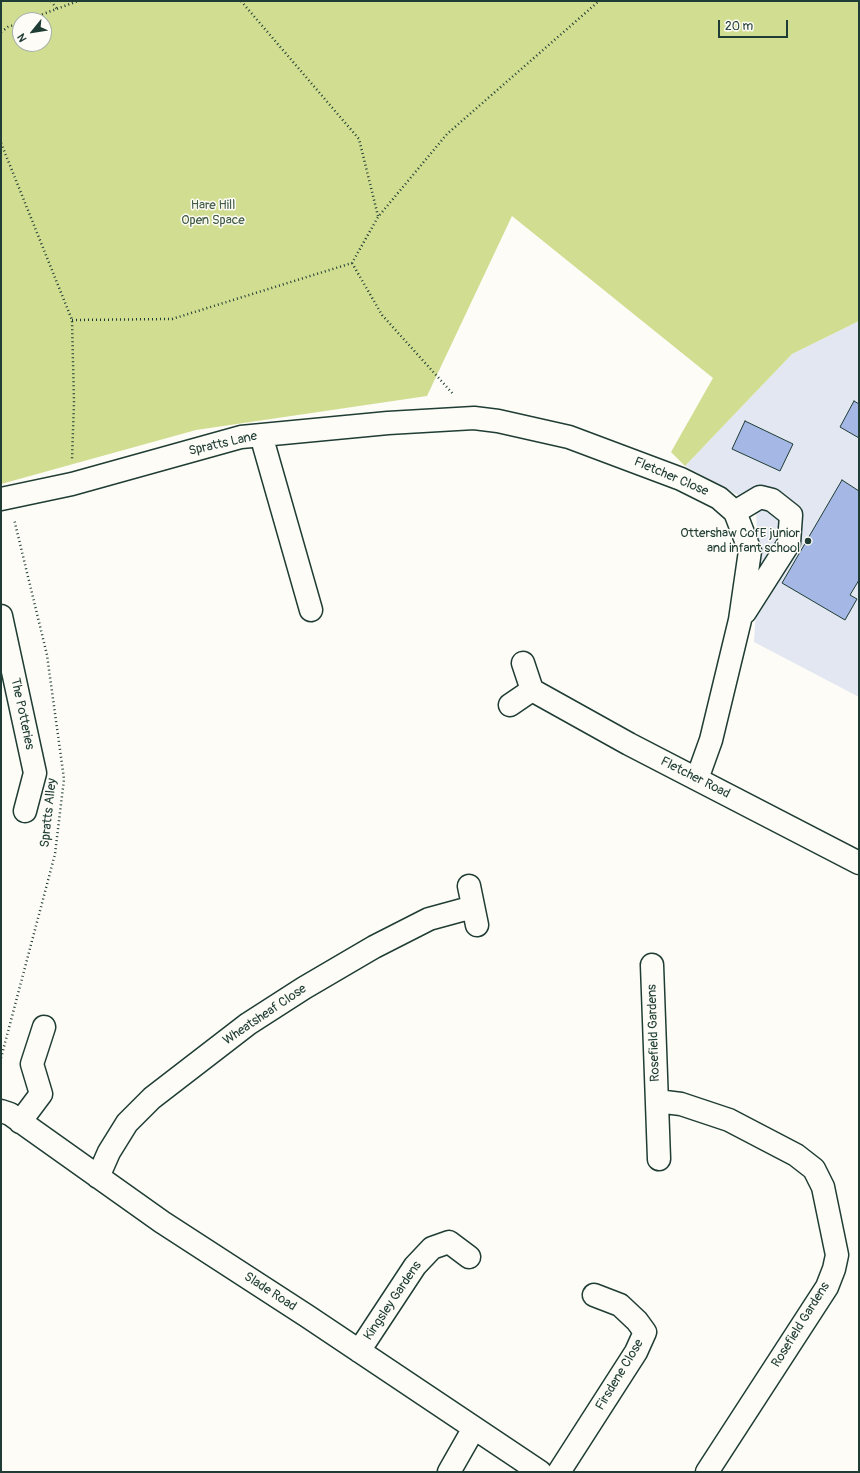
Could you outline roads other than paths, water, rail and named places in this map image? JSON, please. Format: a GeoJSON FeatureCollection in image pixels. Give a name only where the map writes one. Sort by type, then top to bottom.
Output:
{"type":"FeatureCollection","features":[{"type":"Feature","properties":{"kind":"street","name":"Spratts Lane"},"geometry":{"type":"LineString","coordinates":[[5,498],[72,484],[241,437],[388,423],[474,418],[498,421]]}},
{"type":"Feature","properties":{"kind":"street","name":"Fletcher Close"},"geometry":{"type":"LineString","coordinates":[[498,421],[569,437],[680,479],[719,498],[735,512],[750,551],[740,620],[711,740],[696,779]]}},
{"type":"Feature","properties":{"kind":"street"},"geometry":{"type":"LineString","coordinates":[[261,435],[311,610]]}},
{"type":"Feature","properties":{"kind":"street"},"geometry":{"type":"LineString","coordinates":[[735,512],[760,497],[772,500],[791,515],[789,543],[740,620]]}},
{"type":"Feature","properties":{"kind":"street","name":"The Potteries"},"geometry":{"type":"LineString","coordinates":[[1,616],[35,773],[25,811]]}},
{"type":"Feature","properties":{"kind":"street"},"geometry":{"type":"LineString","coordinates":[[510,705],[532,690],[523,662]]}},
{"type":"Feature","properties":{"kind":"street","name":"Fletcher Road"},"geometry":{"type":"LineString","coordinates":[[532,690],[629,744],[859,863]]}},
{"type":"Feature","properties":{"kind":"street","name":"Wheatsheaf Close"},"geometry":{"type":"LineString","coordinates":[[98,1177],[109,1152],[127,1123],[152,1098],[248,1024],[374,946],[429,919],[475,916],[468,886]]}},
{"type":"Feature","properties":{"kind":"street","name":"Rosefield Gardens"},"geometry":{"type":"LineString","coordinates":[[652,965],[659,1159]]}},
{"type":"Feature","properties":{"kind":"street"},"geometry":{"type":"LineString","coordinates":[[20,1122],[41,1094],[32,1064],[44,1027]]}},
{"type":"Feature","properties":{"kind":"street","name":"Rosefield Gardens"},"geometry":{"type":"LineString","coordinates":[[657,1101],[682,1104],[729,1120],[796,1155],[814,1169],[823,1187],[837,1256],[827,1287],[707,1472]]}},
{"type":"Feature","properties":{"kind":"street","name":"Slade Road"},"geometry":{"type":"LineString","coordinates":[[1,1111],[10,1114],[162,1222],[540,1472]]}},
{"type":"Feature","properties":{"kind":"street","name":"Kingsley Gardens"},"geometry":{"type":"LineString","coordinates":[[359,1351],[415,1266],[432,1248],[449,1242],[469,1257]]}},
{"type":"Feature","properties":{"kind":"street","name":"Firsdene Close"},"geometry":{"type":"LineString","coordinates":[[559,1472],[636,1352],[645,1332],[637,1321],[620,1305],[594,1295]]}},
{"type":"Feature","properties":{"kind":"street"},"geometry":{"type":"LineString","coordinates":[[449,1472],[474,1428]]}},
{"type":"Feature","properties":{"kind":"place","name":"Ottershaw CofE junior and infant school"},"geometry":{"type":"Point","coordinates":[808,541]}},
{"type":"Feature","properties":{"kind":"park label","name":"Hare Hill Open Space"},"geometry":{"type":"Point","coordinates":[213,214]}}]}
